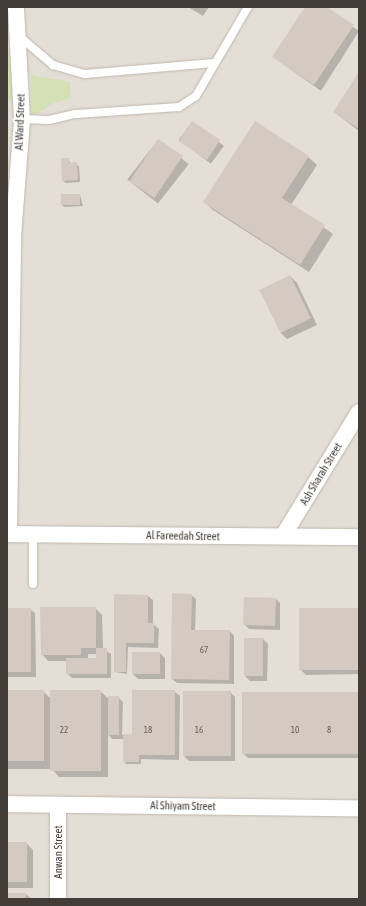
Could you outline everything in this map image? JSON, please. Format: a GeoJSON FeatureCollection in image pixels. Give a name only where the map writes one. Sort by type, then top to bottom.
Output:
{"type":"FeatureCollection","features":[{"type":"Feature","properties":{"kind":"street","name":"Al Ward Street"},"geometry":{"type":"LineString","coordinates":[[8,534],[14,120],[12,30],[16,7]]}},
{"type":"Feature","properties":{"kind":"street","name":"Al Ward Street"},"geometry":{"type":"LineString","coordinates":[[7,198],[13,237]]}},
{"type":"Feature","properties":{"kind":"street","name":"Ash Sharah Street"},"geometry":{"type":"LineString","coordinates":[[283,536],[359,412]]}},
{"type":"Feature","properties":{"kind":"street","name":"Al Fareedah Street"},"geometry":{"type":"LineString","coordinates":[[8,534],[359,537]]}},
{"type":"Feature","properties":{"kind":"street","name":"Al Shiyam Street"},"geometry":{"type":"LineString","coordinates":[[7,804],[359,808]]}},
{"type":"Feature","properties":{"kind":"street","name":"Anwan Street"},"geometry":{"type":"LineString","coordinates":[[58,805],[58,899]]}},
{"type":"Feature","properties":{"kind":"lane"},"geometry":{"type":"LineString","coordinates":[[14,120],[49,120],[76,114],[179,107],[196,96],[248,7]]}},
{"type":"Feature","properties":{"kind":"lane"},"geometry":{"type":"LineString","coordinates":[[12,30],[53,65],[85,74],[214,63]]}},
{"type":"Feature","properties":{"kind":"lane"},"geometry":{"type":"LineString","coordinates":[[33,534],[33,584]]}},
{"type":"Feature","properties":{"kind":"shaded area"},"geometry":{"type":"Polygon","coordinates":[[[7,7],[359,7],[359,899],[7,899],[7,7]]]}},
{"type":"Feature","properties":{"kind":"green space"},"geometry":{"type":"Polygon","coordinates":[[[7,43],[13,71],[13,95],[7,104],[7,43]]]}},
{"type":"Feature","properties":{"kind":"green space"},"geometry":{"type":"Polygon","coordinates":[[[31,75],[70,82],[71,98],[54,103],[32,117],[31,75]]]}},
{"type":"Feature","properties":{"kind":"building"},"geometry":{"type":"Polygon","coordinates":[[[305,7],[327,7],[354,25],[314,85],[272,57],[305,7]]]}},
{"type":"Feature","properties":{"kind":"building"},"geometry":{"type":"Polygon","coordinates":[[[359,72],[359,129],[333,112],[359,72]]]}},
{"type":"Feature","properties":{"kind":"building"},"geometry":{"type":"Polygon","coordinates":[[[192,121],[220,140],[207,160],[179,141],[192,121]]]}},
{"type":"Feature","properties":{"kind":"building"},"geometry":{"type":"Polygon","coordinates":[[[255,121],[309,156],[282,198],[325,225],[300,265],[203,202],[255,121]]]}},
{"type":"Feature","properties":{"kind":"building"},"geometry":{"type":"Polygon","coordinates":[[[158,139],[183,156],[154,198],[129,181],[158,139]]]}},
{"type":"Feature","properties":{"kind":"building"},"geometry":{"type":"Polygon","coordinates":[[[61,158],[69,158],[69,163],[77,162],[78,180],[62,181],[61,158]]]}},
{"type":"Feature","properties":{"kind":"building"},"geometry":{"type":"Polygon","coordinates":[[[61,194],[80,194],[80,205],[61,205],[61,194]]]}},
{"type":"Feature","properties":{"kind":"building"},"geometry":{"type":"Polygon","coordinates":[[[290,275],[311,318],[280,333],[259,290],[290,275]]]}},
{"type":"Feature","properties":{"kind":"building"},"geometry":{"type":"Polygon","coordinates":[[[172,593],[192,594],[191,630],[230,630],[229,680],[171,679],[172,593]]]}},
{"type":"Feature","properties":{"kind":"building"},"geometry":{"type":"Polygon","coordinates":[[[114,594],[148,595],[148,623],[154,623],[154,643],[126,643],[126,672],[114,672],[114,594]]]}},
{"type":"Feature","properties":{"kind":"building"},"geometry":{"type":"Polygon","coordinates":[[[244,597],[276,598],[275,626],[243,625],[244,597]]]}},
{"type":"Feature","properties":{"kind":"building"},"geometry":{"type":"Polygon","coordinates":[[[40,607],[96,607],[96,648],[81,648],[81,655],[41,655],[40,607]]]}},
{"type":"Feature","properties":{"kind":"building"},"geometry":{"type":"Polygon","coordinates":[[[7,608],[31,608],[31,672],[7,672],[7,608]]]}},
{"type":"Feature","properties":{"kind":"building"},"geometry":{"type":"Polygon","coordinates":[[[299,608],[359,608],[359,670],[299,670],[299,608]]]}},
{"type":"Feature","properties":{"kind":"building"},"geometry":{"type":"Polygon","coordinates":[[[244,638],[263,638],[263,676],[244,676],[244,638]]]}},
{"type":"Feature","properties":{"kind":"building"},"geometry":{"type":"Polygon","coordinates":[[[96,648],[107,648],[107,674],[66,674],[66,658],[96,658],[96,648]]]}},
{"type":"Feature","properties":{"kind":"building"},"geometry":{"type":"Polygon","coordinates":[[[132,652],[160,652],[160,674],[132,674],[132,652]]]}},
{"type":"Feature","properties":{"kind":"building"},"geometry":{"type":"Polygon","coordinates":[[[7,690],[44,690],[44,761],[7,761],[7,690]]]}},
{"type":"Feature","properties":{"kind":"building"},"geometry":{"type":"Polygon","coordinates":[[[50,690],[101,690],[101,771],[50,771],[50,690]]]}},
{"type":"Feature","properties":{"kind":"building"},"geometry":{"type":"Polygon","coordinates":[[[132,690],[175,690],[175,755],[139,755],[139,762],[123,762],[123,734],[132,734],[132,690]]]}},
{"type":"Feature","properties":{"kind":"building"},"geometry":{"type":"Polygon","coordinates":[[[183,691],[231,691],[231,756],[183,756],[183,691]]]}},
{"type":"Feature","properties":{"kind":"building"},"geometry":{"type":"Polygon","coordinates":[[[242,692],[359,692],[359,754],[242,754],[242,692]]]}},
{"type":"Feature","properties":{"kind":"building"},"geometry":{"type":"Polygon","coordinates":[[[108,696],[119,696],[119,735],[108,735],[108,696]]]}},
{"type":"Feature","properties":{"kind":"building"},"geometry":{"type":"Polygon","coordinates":[[[7,842],[27,842],[27,882],[7,882],[7,842]]]}},
{"type":"Feature","properties":{"kind":"building"},"geometry":{"type":"Polygon","coordinates":[[[7,893],[26,893],[26,899],[7,899],[7,893]]]}}]}
